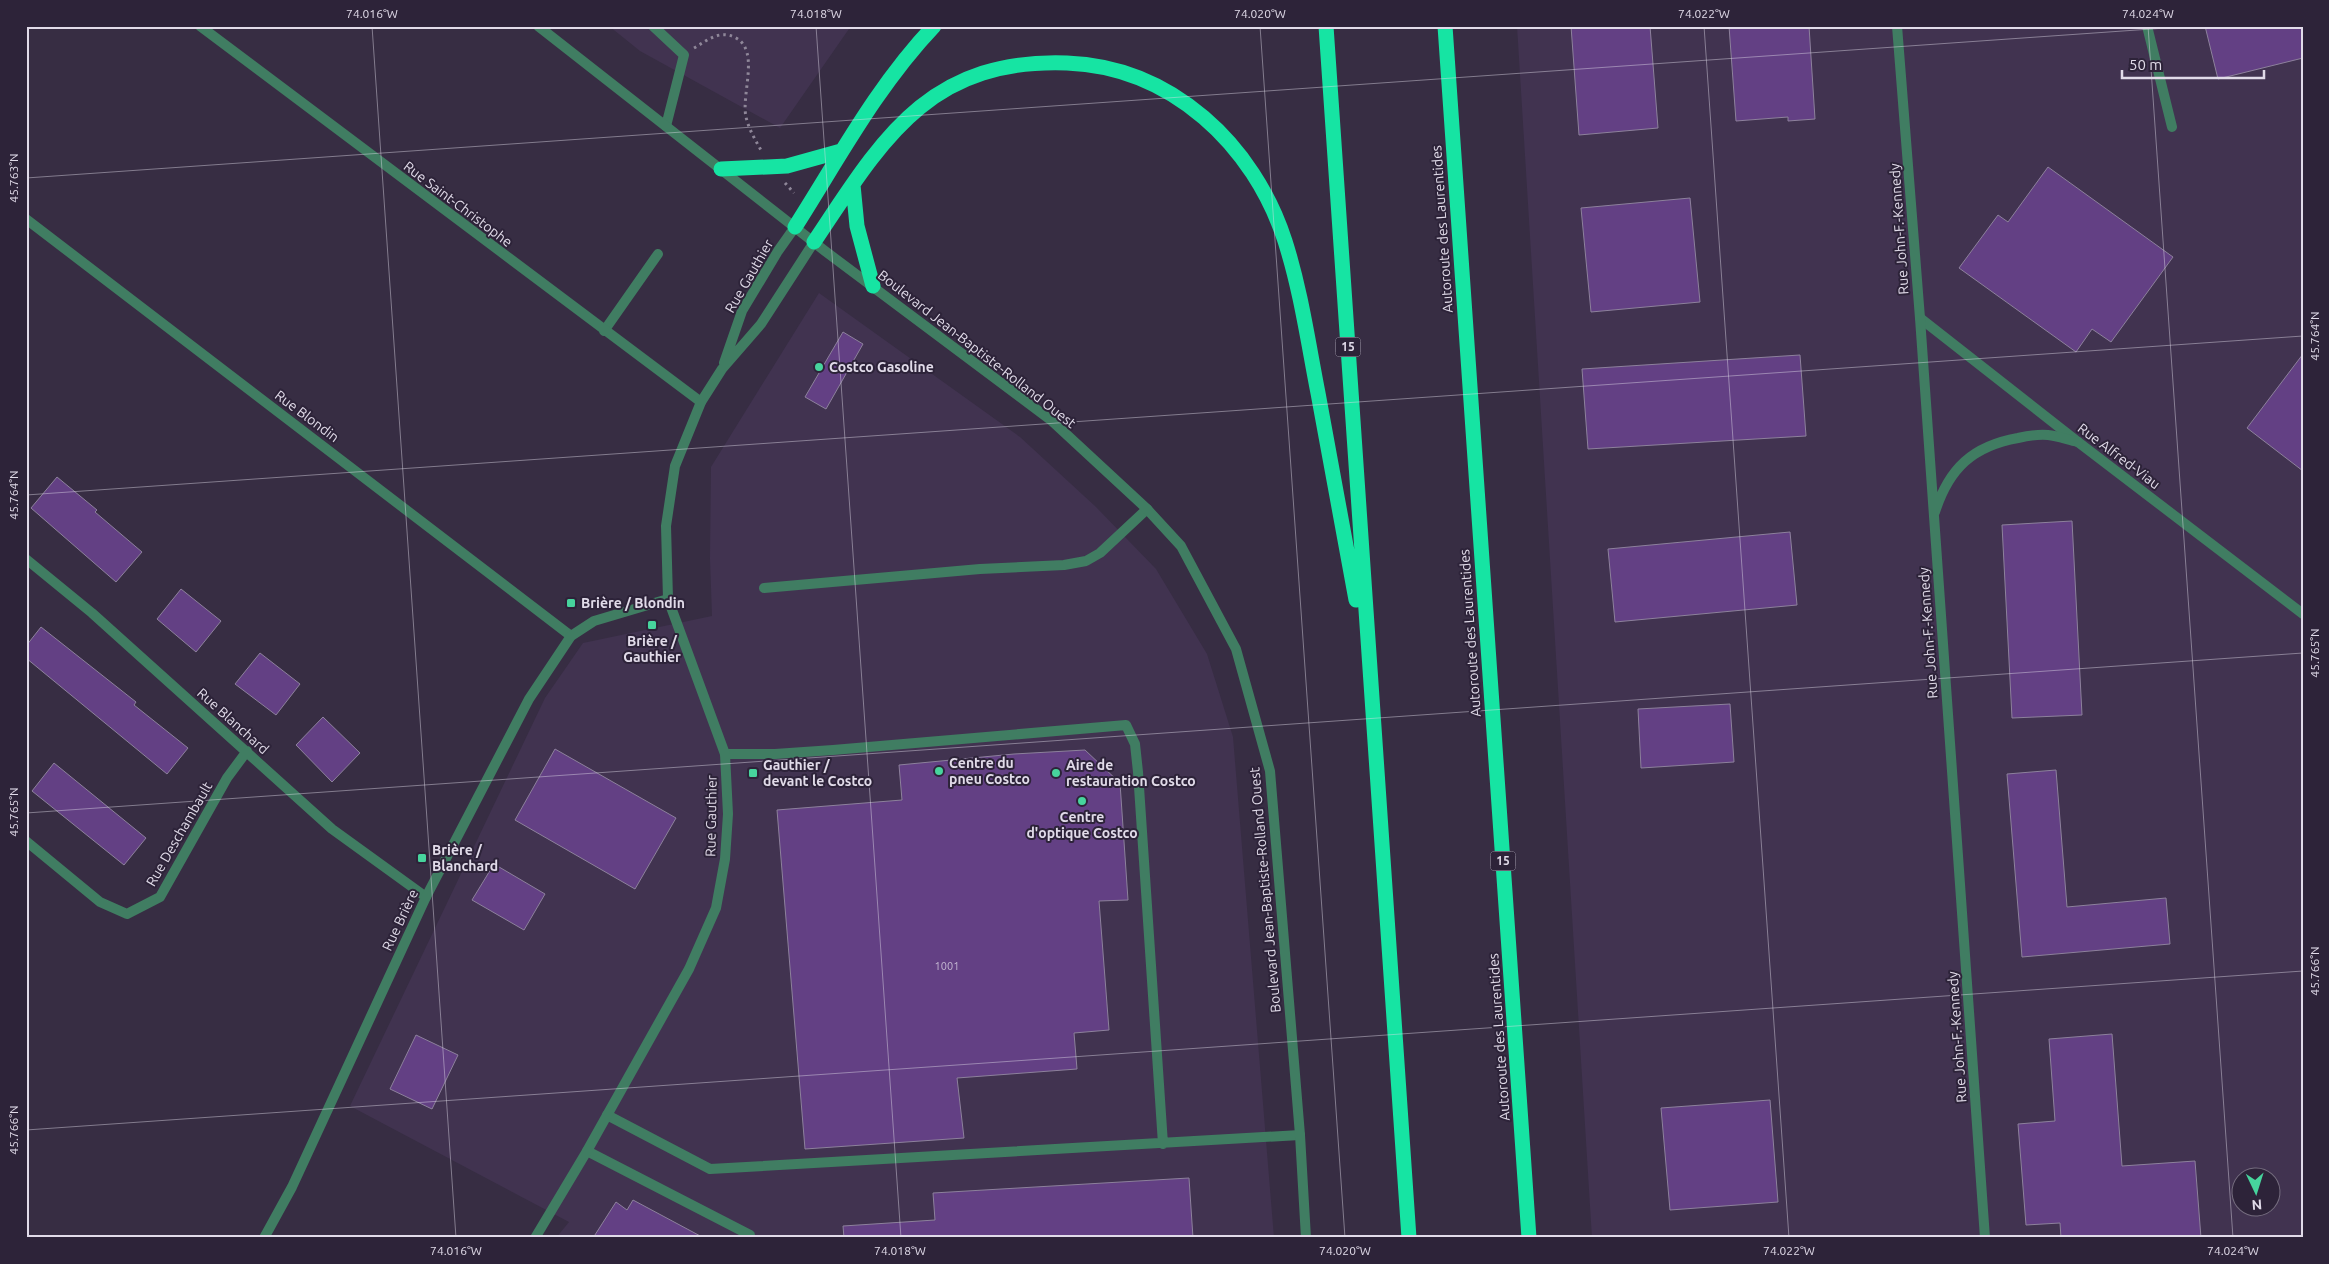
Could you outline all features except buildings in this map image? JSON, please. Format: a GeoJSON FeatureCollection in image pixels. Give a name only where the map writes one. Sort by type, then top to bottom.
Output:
{"type":"FeatureCollection","features":[{"type":"Feature","properties":{"kind":"highway"},"geometry":{"type":"LineString","coordinates":[[795,227],[840,151],[888,80],[934,26]]}},
{"type":"Feature","properties":{"kind":"highway","name":"15"},"geometry":{"type":"LineString","coordinates":[[1326,26],[1409,1238]]}},
{"type":"Feature","properties":{"kind":"highway","name":"Autoroute des Laurentides"},"geometry":{"type":"LineString","coordinates":[[1444,26],[1529,1238]]}},
{"type":"Feature","properties":{"kind":"highway"},"geometry":{"type":"LineString","coordinates":[[1449,93],[1453,26]]}},
{"type":"Feature","properties":{"kind":"highway"},"geometry":{"type":"LineString","coordinates":[[814,242],[890,135],[922,104],[947,88],[978,75],[1028,64],[1060,63],[1091,65],[1130,74],[1174,95],[1219,130],[1237,150],[1257,180],[1277,221],[1291,263],[1304,315],[1369,668]]}},
{"type":"Feature","properties":{"kind":"highway"},"geometry":{"type":"LineString","coordinates":[[721,169],[787,166],[840,151]]}},
{"type":"Feature","properties":{"kind":"highway"},"geometry":{"type":"LineString","coordinates":[[853,185],[857,226],[873,286]]}},
{"type":"Feature","properties":{"kind":"street","name":"Rue Saint-Christophe"},"geometry":{"type":"LineString","coordinates":[[200,26],[701,402]]}},
{"type":"Feature","properties":{"kind":"street","name":"Boulevard Jean-Baptiste-Rolland Ouest"},"geometry":{"type":"LineString","coordinates":[[538,26],[814,242],[1052,421],[1147,508],[1181,546],[1236,649],[1270,771],[1300,1135],[1306,1238]]}},
{"type":"Feature","properties":{"kind":"street"},"geometry":{"type":"LineString","coordinates":[[653,26],[684,55],[666,126]]}},
{"type":"Feature","properties":{"kind":"street","name":"Rue John-F.-Kennedy"},"geometry":{"type":"LineString","coordinates":[[1897,26],[1920,318],[1984,1238]]}},
{"type":"Feature","properties":{"kind":"street"},"geometry":{"type":"LineString","coordinates":[[2147,26],[2172,127]]}},
{"type":"Feature","properties":{"kind":"street","name":"Rue Blondin"},"geometry":{"type":"LineString","coordinates":[[26,219],[571,636]]}},
{"type":"Feature","properties":{"kind":"street","name":"Rue Gauthier"},"geometry":{"type":"LineString","coordinates":[[722,369],[742,311],[778,251],[795,227]]}},
{"type":"Feature","properties":{"kind":"street","name":"Rue Gauthier"},"geometry":{"type":"LineString","coordinates":[[534,1238],[587,1151],[689,969],[716,908],[725,860],[728,814],[725,754],[668,599],[666,526],[675,466],[701,402],[722,369],[761,324],[814,242]]}},
{"type":"Feature","properties":{"kind":"street"},"geometry":{"type":"LineString","coordinates":[[604,331],[658,254]]}},
{"type":"Feature","properties":{"kind":"street","name":"Rue Alfred-Viau"},"geometry":{"type":"LineString","coordinates":[[1920,318],[2303,614]]}},
{"type":"Feature","properties":{"kind":"street"},"geometry":{"type":"LineString","coordinates":[[1934,518],[1939,500],[1955,471],[1974,452],[1998,441],[2026,436],[2048,435],[2078,442]]}},
{"type":"Feature","properties":{"kind":"street"},"geometry":{"type":"LineString","coordinates":[[764,588],[980,569],[1064,565],[1086,561],[1100,553],[1147,508]]}},
{"type":"Feature","properties":{"kind":"street","name":"Rue Blanchard"},"geometry":{"type":"LineString","coordinates":[[26,559],[92,613],[332,829],[426,897]]}},
{"type":"Feature","properties":{"kind":"street","name":"Rue Brière"},"geometry":{"type":"LineString","coordinates":[[264,1238],[292,1187],[426,897],[529,699],[571,636],[594,621],[668,599]]}},
{"type":"Feature","properties":{"kind":"street"},"geometry":{"type":"LineString","coordinates":[[725,754],[775,754],[842,750],[1126,726],[1135,744],[1138,772],[1163,1144]]}},
{"type":"Feature","properties":{"kind":"street","name":"Rue Deschambault"},"geometry":{"type":"LineString","coordinates":[[26,841],[100,902],[127,914],[160,897],[226,778],[247,751]]}},
{"type":"Feature","properties":{"kind":"street"},"geometry":{"type":"LineString","coordinates":[[606,1115],[710,1169],[1300,1135]]}},
{"type":"Feature","properties":{"kind":"street"},"geometry":{"type":"LineString","coordinates":[[587,1151],[750,1235],[750,1238]]}},
{"type":"Feature","properties":{"kind":"path"},"geometry":{"type":"LineString","coordinates":[[684,55],[715,35],[725,34],[742,42],[748,52],[746,116],[751,132],[763,155]]}},
{"type":"Feature","properties":{"kind":"path"},"geometry":{"type":"LineString","coordinates":[[781,178],[794,193]]}},
{"type":"Feature","properties":{"kind":"shaded area"},"geometry":{"type":"Polygon","coordinates":[[[609,26],[851,26],[780,128],[640,51],[609,26]]]}},
{"type":"Feature","properties":{"kind":"shaded area"},"geometry":{"type":"Polygon","coordinates":[[[1517,26],[2303,26],[2303,1238],[1592,1238],[1517,26]]]}},
{"type":"Feature","properties":{"kind":"shaded area"},"geometry":{"type":"Polygon","coordinates":[[[819,293],[1020,437],[1096,507],[1156,569],[1207,654],[1233,737],[1274,1238],[556,1238],[569,1222],[350,1106],[545,698],[583,643],[712,616],[710,559],[711,467],[819,293]]]}},
{"type":"Feature","properties":{"kind":"place","name":"Costco Gasoline"},"geometry":{"type":"Point","coordinates":[819,367]}},
{"type":"Feature","properties":{"kind":"place","name":"Brière / Blondin"},"geometry":{"type":"Point","coordinates":[571,603]}},
{"type":"Feature","properties":{"kind":"place","name":"Brière / Gauthier"},"geometry":{"type":"Point","coordinates":[652,625]}},
{"type":"Feature","properties":{"kind":"place","name":"Centre du pneu Costco"},"geometry":{"type":"Point","coordinates":[939,771]}},
{"type":"Feature","properties":{"kind":"place","name":"Gauthier / devant le Costco"},"geometry":{"type":"Point","coordinates":[753,773]}},
{"type":"Feature","properties":{"kind":"place","name":"Aire de restauration Costco"},"geometry":{"type":"Point","coordinates":[1056,773]}},
{"type":"Feature","properties":{"kind":"place","name":"Centre d'optique Costco"},"geometry":{"type":"Point","coordinates":[1082,801]}},
{"type":"Feature","properties":{"kind":"place","name":"Brière / Blanchard"},"geometry":{"type":"Point","coordinates":[422,858]}}]}
